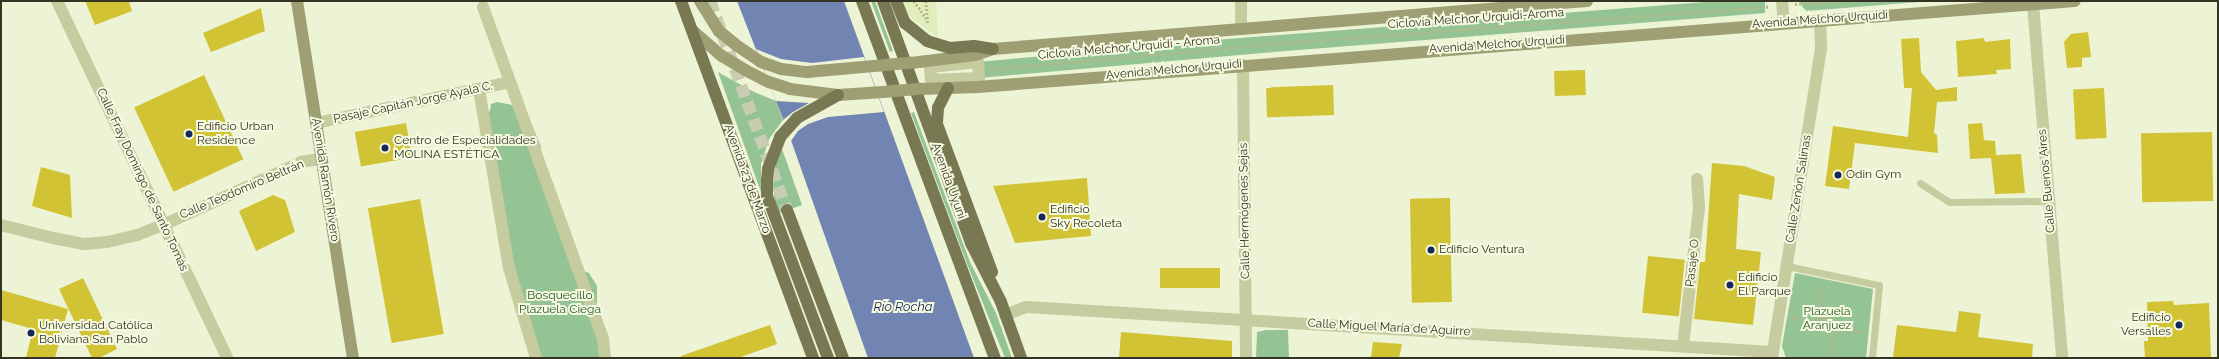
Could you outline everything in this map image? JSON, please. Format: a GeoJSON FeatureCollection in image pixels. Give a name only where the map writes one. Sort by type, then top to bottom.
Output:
{"type":"FeatureCollection","features":[{"type":"Feature","properties":{"kind":"main road","name":"Avenida Ramón Rivero"},"geometry":{"type":"LineString","coordinates":[[297,1],[353,358]]}},
{"type":"Feature","properties":{"kind":"main road","name":"Avenida 23 de Marzo"},"geometry":{"type":"LineString","coordinates":[[681,1],[813,358]]}},
{"type":"Feature","properties":{"kind":"main road"},"geometry":{"type":"LineString","coordinates":[[700,1],[719,31],[741,49],[761,62],[781,69],[807,72],[911,63],[975,55],[993,50],[1587,1]]}},
{"type":"Feature","properties":{"kind":"main road","name":"Avenida Uyuni"},"geometry":{"type":"LineString","coordinates":[[862,1],[995,358]]}},
{"type":"Feature","properties":{"kind":"main road","name":"Avenida Uyuni"},"geometry":{"type":"LineString","coordinates":[[883,1],[971,244],[1001,302],[1021,358]]}},
{"type":"Feature","properties":{"kind":"main road"},"geometry":{"type":"LineString","coordinates":[[896,1],[905,23],[927,41],[950,48],[974,46],[993,50]]}},
{"type":"Feature","properties":{"kind":"main road","name":"Avenida Melchor Urquidi"},"geometry":{"type":"LineString","coordinates":[[693,31],[722,56],[769,82],[790,89],[838,95],[948,88],[1784,22],[2075,1]]}},
{"type":"Feature","properties":{"kind":"main road"},"geometry":{"type":"LineString","coordinates":[[948,88],[938,108],[937,124],[988,258],[1001,302]]}},
{"type":"Feature","properties":{"kind":"main road"},"geometry":{"type":"LineString","coordinates":[[828,358],[767,196],[770,163],[780,137],[797,118],[838,95]]}},
{"type":"Feature","properties":{"kind":"main road"},"geometry":{"type":"LineString","coordinates":[[787,210],[843,358]]}},
{"type":"Feature","properties":{"kind":"street","name":"Calle Fray Domingo de Santo Tomás"},"geometry":{"type":"LineString","coordinates":[[57,1],[227,358]]}},
{"type":"Feature","properties":{"kind":"street"},"geometry":{"type":"LineString","coordinates":[[1241,1],[1241,29]]}},
{"type":"Feature","properties":{"kind":"street"},"geometry":{"type":"LineString","coordinates":[[1782,1],[1784,22]]}},
{"type":"Feature","properties":{"kind":"street","name":"Calle Buenos Aires"},"geometry":{"type":"LineString","coordinates":[[2033,4],[2048,202],[2062,358]]}},
{"type":"Feature","properties":{"kind":"street"},"geometry":{"type":"LineString","coordinates":[[483,7],[603,339],[605,358]]}},
{"type":"Feature","properties":{"kind":"street","name":"Calle Zenón Salinas"},"geometry":{"type":"LineString","coordinates":[[1773,355],[1821,47],[1820,20]]}},
{"type":"Feature","properties":{"kind":"street","name":"Calle Hermógenes Sejas"},"geometry":{"type":"LineString","coordinates":[[1243,65],[1246,358]]}},
{"type":"Feature","properties":{"kind":"street","name":"Pasaje Capitán Jorge Ayala C."},"geometry":{"type":"LineString","coordinates":[[316,123],[510,82]]}},
{"type":"Feature","properties":{"kind":"street"},"geometry":{"type":"LineString","coordinates":[[479,89],[509,268],[536,358]]}},
{"type":"Feature","properties":{"kind":"street","name":"Calle Teodomiro Beltrán"},"geometry":{"type":"LineString","coordinates":[[1,225],[84,244],[125,238],[163,224],[301,162],[321,159]]}},
{"type":"Feature","properties":{"kind":"street","name":"Pasaje O"},"geometry":{"type":"LineString","coordinates":[[1684,346],[1699,207],[1697,179]]}},
{"type":"Feature","properties":{"kind":"street","name":"Calle Miguel María de Aguirre"},"geometry":{"type":"LineString","coordinates":[[1005,314],[1026,307],[1684,346],[1773,355]]}},
{"type":"Feature","properties":{"kind":"lane"},"geometry":{"type":"LineString","coordinates":[[1920,183],[1949,202],[2048,202]]}},
{"type":"Feature","properties":{"kind":"lane"},"geometry":{"type":"LineString","coordinates":[[1787,266],[1879,285],[1872,358]]}},
{"type":"Feature","properties":{"kind":"path"},"geometry":{"type":"LineString","coordinates":[[914,1],[928,19],[926,1]]}},
{"type":"Feature","properties":{"kind":"path"},"geometry":{"type":"LineString","coordinates":[[1801,4],[1840,1]]}},
{"type":"Feature","properties":{"kind":"path","name":"Ciclovía Melchor Urquidi-Aroma"},"geometry":{"type":"LineString","coordinates":[[1283,43],[1765,6]]}},
{"type":"Feature","properties":{"kind":"path","name":"Ciclovía Melchor Urquidi - Aroma"},"geometry":{"type":"LineString","coordinates":[[979,71],[1283,43]]}},
{"type":"Feature","properties":{"kind":"path"},"geometry":{"type":"LineString","coordinates":[[1792,318],[1817,321],[1823,274]]}},
{"type":"Feature","properties":{"kind":"path"},"geometry":{"type":"LineString","coordinates":[[1817,317],[1833,319],[1829,358]]}},
{"type":"Feature","properties":{"kind":"path"},"geometry":{"type":"LineString","coordinates":[[1833,329],[1875,333]]}},
{"type":"Feature","properties":{"kind":"green space"},"geometry":{"type":"Polygon","coordinates":[[[871,1],[875,1],[893,51],[890,52],[871,1]]]}},
{"type":"Feature","properties":{"kind":"green space"},"geometry":{"type":"Polygon","coordinates":[[[1719,1],[1765,1],[1765,13],[1262,53],[979,78],[978,62],[1227,39],[1719,1]]]}},
{"type":"Feature","properties":{"kind":"green space"},"geometry":{"type":"Polygon","coordinates":[[[1800,1],[1931,1],[1807,11],[1803,8],[1800,1]]]}},
{"type":"Feature","properties":{"kind":"green space"},"geometry":{"type":"Polygon","coordinates":[[[718,72],[752,91],[776,101],[783,120],[769,139],[761,164],[761,192],[718,72]]]}},
{"type":"Feature","properties":{"kind":"green space","name":"Bosquecillo Plazuela Ciega"},"geometry":{"type":"Polygon","coordinates":[[[497,102],[512,105],[524,111],[541,147],[537,166],[575,268],[589,273],[597,286],[597,334],[601,358],[540,358],[506,269],[487,113],[490,111],[491,104],[497,102]]]}},
{"type":"Feature","properties":{"kind":"green space"},"geometry":{"type":"Polygon","coordinates":[[[914,112],[970,262],[996,313],[1012,358],[1005,358],[967,264],[911,113],[914,112]]]}},
{"type":"Feature","properties":{"kind":"green space"},"geometry":{"type":"Polygon","coordinates":[[[782,149],[802,205],[779,213],[775,201],[773,185],[777,158],[782,149]]]}},
{"type":"Feature","properties":{"kind":"green space","name":"Plazuela Aranjuez"},"geometry":{"type":"Polygon","coordinates":[[[1795,273],[1873,289],[1866,358],[1786,358],[1782,346],[1795,273]]]}},
{"type":"Feature","properties":{"kind":"green space"},"geometry":{"type":"Polygon","coordinates":[[[1266,330],[1288,330],[1289,358],[1256,358],[1257,332],[1266,330]]]}},
{"type":"Feature","properties":{"kind":"shaded area"},"geometry":{"type":"Polygon","coordinates":[[[902,1],[936,1],[938,37],[914,20],[903,8],[902,1]]]}},
{"type":"Feature","properties":{"kind":"water","name":"Río Rocha"},"geometry":{"type":"Polygon","coordinates":[[[737,1],[844,1],[974,358],[868,358],[787,129],[737,1]]]}},
{"type":"Feature","properties":{"kind":"pier"},"geometry":{"type":"Polygon","coordinates":[[[756,49],[781,59],[812,63],[864,57],[884,112],[828,117],[808,124],[798,131],[791,141],[783,120],[793,112],[809,103],[776,101],[756,49]]]}},
{"type":"Feature","properties":{"kind":"building"},"geometry":{"type":"Polygon","coordinates":[[[85,1],[129,1],[132,11],[95,25],[85,1]]]}},
{"type":"Feature","properties":{"kind":"building"},"geometry":{"type":"Polygon","coordinates":[[[261,8],[265,31],[211,52],[203,33],[261,8]]]}},
{"type":"Feature","properties":{"kind":"building"},"geometry":{"type":"Polygon","coordinates":[[[2088,32],[2091,57],[2082,58],[2082,67],[2067,68],[2064,42],[2071,34],[2088,32]]]}},
{"type":"Feature","properties":{"kind":"building"},"geometry":{"type":"Polygon","coordinates":[[[1919,38],[1921,72],[1936,90],[1957,87],[1957,101],[1937,102],[1934,133],[1937,135],[1938,153],[1855,143],[1849,189],[1825,186],[1833,126],[1908,137],[1912,88],[1904,88],[1901,39],[1919,38]]]}},
{"type":"Feature","properties":{"kind":"building"},"geometry":{"type":"Polygon","coordinates":[[[1984,38],[1985,42],[2010,39],[2011,69],[1996,70],[1997,74],[1958,77],[1956,41],[1984,38]]]}},
{"type":"Feature","properties":{"kind":"building"},"geometry":{"type":"Polygon","coordinates":[[[1585,70],[1586,95],[1555,96],[1554,71],[1585,70]]]}},
{"type":"Feature","properties":{"kind":"building","name":"Edificio Urban Residence"},"geometry":{"type":"Polygon","coordinates":[[[204,75],[243,159],[174,192],[134,108],[204,75]]]}},
{"type":"Feature","properties":{"kind":"building"},"geometry":{"type":"Polygon","coordinates":[[[1333,85],[1334,115],[1267,117],[1266,87],[1333,85]]]}},
{"type":"Feature","properties":{"kind":"building"},"geometry":{"type":"Polygon","coordinates":[[[2104,88],[2107,138],[2076,140],[2073,90],[2104,88]]]}},
{"type":"Feature","properties":{"kind":"building"},"geometry":{"type":"Polygon","coordinates":[[[406,123],[412,157],[361,166],[355,132],[406,123]]]}},
{"type":"Feature","properties":{"kind":"building"},"geometry":{"type":"Polygon","coordinates":[[[1982,123],[1984,140],[1995,141],[1996,155],[2021,154],[2025,193],[1995,194],[1991,158],[1970,159],[1968,124],[1982,123]]]}},
{"type":"Feature","properties":{"kind":"building"},"geometry":{"type":"Polygon","coordinates":[[[2212,132],[2213,201],[2142,202],[2141,133],[2212,132]]]}},
{"type":"Feature","properties":{"kind":"building"},"geometry":{"type":"Polygon","coordinates":[[[1712,163],[1744,166],[1775,177],[1772,200],[1739,194],[1736,249],[1761,252],[1753,325],[1694,319],[1700,262],[1705,262],[1712,163]]]}},
{"type":"Feature","properties":{"kind":"building"},"geometry":{"type":"Polygon","coordinates":[[[41,167],[70,175],[72,218],[32,206],[41,167]]]}},
{"type":"Feature","properties":{"kind":"building","name":"Edificio Sky Recoleta"},"geometry":{"type":"Polygon","coordinates":[[[1087,178],[1091,236],[1015,243],[993,186],[1087,178]]]}},
{"type":"Feature","properties":{"kind":"building"},"geometry":{"type":"Polygon","coordinates":[[[273,195],[285,200],[295,232],[256,251],[239,211],[273,195]]]}},
{"type":"Feature","properties":{"kind":"building","name":"Edificio Ventura"},"geometry":{"type":"Polygon","coordinates":[[[1450,198],[1452,302],[1412,303],[1410,199],[1450,198]]]}},
{"type":"Feature","properties":{"kind":"building"},"geometry":{"type":"Polygon","coordinates":[[[420,199],[444,334],[392,343],[368,208],[420,199]]]}},
{"type":"Feature","properties":{"kind":"building"},"geometry":{"type":"Polygon","coordinates":[[[1648,256],[1685,260],[1679,317],[1642,313],[1648,256]]]}},
{"type":"Feature","properties":{"kind":"building"},"geometry":{"type":"Polygon","coordinates":[[[1160,268],[1220,268],[1220,288],[1160,288],[1160,268]]]}},
{"type":"Feature","properties":{"kind":"building"},"geometry":{"type":"Polygon","coordinates":[[[83,278],[117,349],[99,358],[92,358],[59,289],[83,278]]]}},
{"type":"Feature","properties":{"kind":"building","name":"Universidad Católica Boliviana San Pablo"},"geometry":{"type":"Polygon","coordinates":[[[1,290],[68,309],[55,358],[26,358],[33,329],[1,320],[1,290]]]}},
{"type":"Feature","properties":{"kind":"building","name":"Edificio Versalles"},"geometry":{"type":"Polygon","coordinates":[[[2173,301],[2174,305],[2209,303],[2211,358],[2145,358],[2144,341],[2148,341],[2147,302],[2173,301]]]}},
{"type":"Feature","properties":{"kind":"building"},"geometry":{"type":"Polygon","coordinates":[[[1959,311],[1981,314],[1978,337],[2033,344],[2032,358],[1893,358],[1897,325],[1956,332],[1959,311]]]}},
{"type":"Feature","properties":{"kind":"building"},"geometry":{"type":"Polygon","coordinates":[[[770,325],[777,344],[738,358],[681,358],[681,356],[770,325]]]}},
{"type":"Feature","properties":{"kind":"building"},"geometry":{"type":"Polygon","coordinates":[[[1121,332],[1232,341],[1232,358],[1119,358],[1121,332]]]}},
{"type":"Feature","properties":{"kind":"building"},"geometry":{"type":"Polygon","coordinates":[[[1373,342],[1402,344],[1399,358],[1371,358],[1373,342]]]}},
{"type":"Feature","properties":{"kind":"tunnel"},"geometry":{"type":"LineString","coordinates":[[710,1],[787,210]]}},
{"type":"Feature","properties":{"kind":"place","name":"Edificio Urban Residence"},"geometry":{"type":"Point","coordinates":[189,134]}},
{"type":"Feature","properties":{"kind":"place","name":"Centro de Especialidades MOLINA ESTÉTICA"},"geometry":{"type":"Point","coordinates":[385,148]}},
{"type":"Feature","properties":{"kind":"place","name":"Odin Gym"},"geometry":{"type":"Point","coordinates":[1838,175]}},
{"type":"Feature","properties":{"kind":"place","name":"Edificio Sky Recoleta"},"geometry":{"type":"Point","coordinates":[1042,217]}},
{"type":"Feature","properties":{"kind":"place","name":"Edificio Ventura"},"geometry":{"type":"Point","coordinates":[1431,250]}},
{"type":"Feature","properties":{"kind":"place","name":"Edificio El Parque"},"geometry":{"type":"Point","coordinates":[1730,285]}},
{"type":"Feature","properties":{"kind":"place","name":"Edificio Versalles"},"geometry":{"type":"Point","coordinates":[2179,325]}},
{"type":"Feature","properties":{"kind":"place","name":"Universidad Católica Boliviana San Pablo"},"geometry":{"type":"Point","coordinates":[31,333]}}]}
